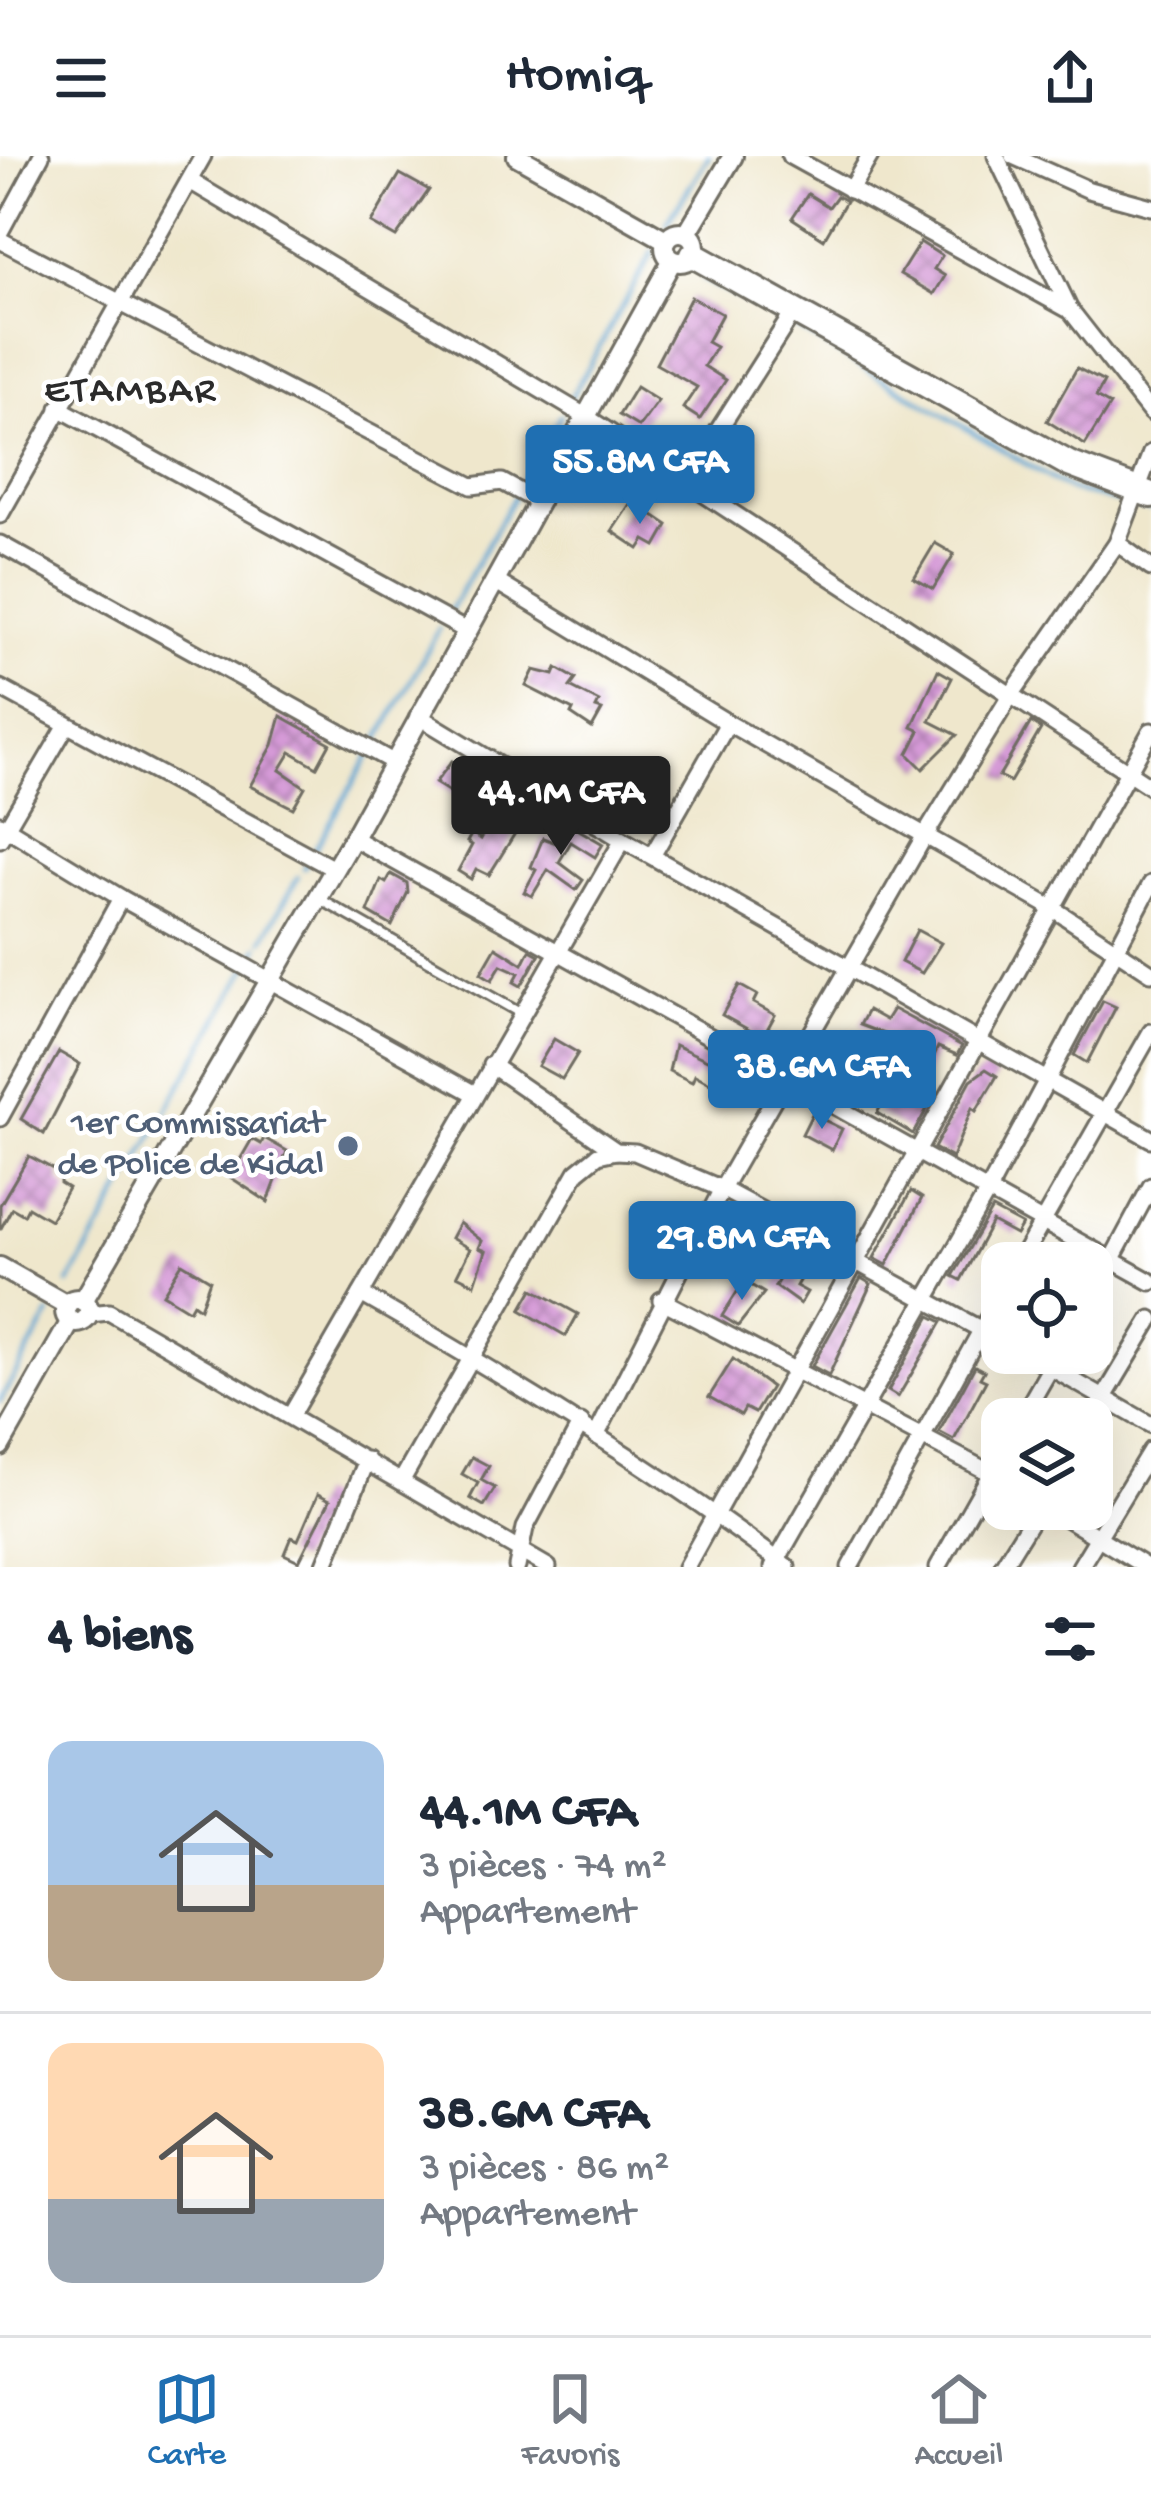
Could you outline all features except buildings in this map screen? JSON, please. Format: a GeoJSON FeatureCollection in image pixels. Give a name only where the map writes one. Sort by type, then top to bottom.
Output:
{"type":"FeatureCollection","features":[{"type":"Feature","properties":{"kind":"main road"},"geometry":{"type":"LineString","coordinates":[[684,250],[796,308],[1069,464],[1142,492]]}},
{"type":"Feature","properties":{"kind":"street"},"geometry":{"type":"LineString","coordinates":[[41,156],[0,236],[117,305],[472,485],[502,482],[537,501]]}},
{"type":"Feature","properties":{"kind":"street"},"geometry":{"type":"LineString","coordinates":[[0,515],[203,156]]}},
{"type":"Feature","properties":{"kind":"street"},"geometry":{"type":"LineString","coordinates":[[517,156],[684,250]]}},
{"type":"Feature","properties":{"kind":"street"},"geometry":{"type":"LineString","coordinates":[[0,1447],[319,898],[733,156]]}},
{"type":"Feature","properties":{"kind":"street"},"geometry":{"type":"LineString","coordinates":[[790,156],[1071,311]]}},
{"type":"Feature","properties":{"kind":"street"},"geometry":{"type":"LineString","coordinates":[[850,190],[870,156]]}},
{"type":"Feature","properties":{"kind":"street"},"geometry":{"type":"LineString","coordinates":[[996,156],[1071,311],[1151,413]]}},
{"type":"Feature","properties":{"kind":"street"},"geometry":{"type":"LineString","coordinates":[[1013,156],[1089,190],[1151,207]]}},
{"type":"Feature","properties":{"kind":"street"},"geometry":{"type":"LineString","coordinates":[[190,181],[585,416],[1151,788]]}},
{"type":"Feature","properties":{"kind":"street"},"geometry":{"type":"LineString","coordinates":[[686,481],[796,308]]}},
{"type":"Feature","properties":{"kind":"street"},"geometry":{"type":"LineString","coordinates":[[59,408],[465,630]]}},
{"type":"Feature","properties":{"kind":"street"},"geometry":{"type":"LineString","coordinates":[[596,1436],[722,1189],[924,837],[1009,698],[1117,543],[1142,492],[1151,453]]}},
{"type":"Feature","properties":{"kind":"street"},"geometry":{"type":"LineString","coordinates":[[1117,543],[1151,568]]}},
{"type":"Feature","properties":{"kind":"street"},"geometry":{"type":"LineString","coordinates":[[0,544],[393,762]]}},
{"type":"Feature","properties":{"kind":"street"},"geometry":{"type":"LineString","coordinates":[[495,581],[728,723],[1052,908],[1151,973]]}},
{"type":"Feature","properties":{"kind":"street"},"geometry":{"type":"LineString","coordinates":[[0,688],[65,728],[334,869]]}},
{"type":"Feature","properties":{"kind":"street"},"geometry":{"type":"LineString","coordinates":[[418,716],[623,840],[1151,1138]]}},
{"type":"Feature","properties":{"kind":"street"},"geometry":{"type":"LineString","coordinates":[[652,856],[728,723]]}},
{"type":"Feature","properties":{"kind":"street"},"geometry":{"type":"LineString","coordinates":[[65,728],[2,830],[475,1094]]}},
{"type":"Feature","properties":{"kind":"street"},"geometry":{"type":"LineString","coordinates":[[686,1567],[1151,731]]}},
{"type":"Feature","properties":{"kind":"street"},"geometry":{"type":"LineString","coordinates":[[352,838],[558,948],[1080,1242]]}},
{"type":"Feature","properties":{"kind":"street"},"geometry":{"type":"LineString","coordinates":[[291,1415],[623,840]]}},
{"type":"Feature","properties":{"kind":"street"},"geometry":{"type":"LineString","coordinates":[[361,1294],[581,1424],[716,1512],[779,1565],[862,1407],[988,1191],[1151,884]]}},
{"type":"Feature","properties":{"kind":"street"},"geometry":{"type":"LineString","coordinates":[[0,1118],[121,898]]}},
{"type":"Feature","properties":{"kind":"street"},"geometry":{"type":"LineString","coordinates":[[1030,1242],[1151,1032]]}},
{"type":"Feature","properties":{"kind":"street"},"geometry":{"type":"LineString","coordinates":[[491,1065],[616,1151]]}},
{"type":"Feature","properties":{"kind":"street"},"geometry":{"type":"LineString","coordinates":[[402,1480],[577,1172],[598,1155],[635,1152],[722,1189],[981,1330],[850,1567]]}},
{"type":"Feature","properties":{"kind":"street"},"geometry":{"type":"LineString","coordinates":[[1113,1258],[1151,1186]]}},
{"type":"Feature","properties":{"kind":"street"},"geometry":{"type":"LineString","coordinates":[[1113,1261],[1151,1282]]}},
{"type":"Feature","properties":{"kind":"street"},"geometry":{"type":"LineString","coordinates":[[0,1267],[77,1310],[109,1312],[402,1480],[520,1560],[548,1567]]}},
{"type":"Feature","properties":{"kind":"street"},"geometry":{"type":"LineString","coordinates":[[662,1300],[981,1468]]}},
{"type":"Feature","properties":{"kind":"street"},"geometry":{"type":"LineString","coordinates":[[1104,1397],[1151,1319]]}},
{"type":"Feature","properties":{"kind":"street"},"geometry":{"type":"LineString","coordinates":[[1074,1374],[1151,1425]]}},
{"type":"Feature","properties":{"kind":"street"},"geometry":{"type":"LineString","coordinates":[[520,1560],[525,1528],[581,1424]]}},
{"type":"Feature","properties":{"kind":"street"},"geometry":{"type":"LineString","coordinates":[[1080,1567],[1151,1450]]}},
{"type":"Feature","properties":{"kind":"street"},"geometry":{"type":"LineString","coordinates":[[323,1567],[367,1460]]}},
{"type":"Feature","properties":{"kind":"street"},"geometry":{"type":"LineString","coordinates":[[938,1567],[981,1501]]}},
{"type":"Feature","properties":{"kind":"street"},"geometry":{"type":"LineString","coordinates":[[1002,1567],[1025,1530]]}},
{"type":"Feature","properties":{"kind":"street"},"geometry":{"type":"LineString","coordinates":[[1086,1530],[1146,1567]]}},
{"type":"Feature","properties":{"kind":"lane"},"geometry":{"type":"LineString","coordinates":[[319,898],[520,1013]]}},
{"type":"Feature","properties":{"kind":"waterway"},"geometry":{"type":"LineString","coordinates":[[667,223],[709,156]]}},
{"type":"Feature","properties":{"kind":"waterway"},"geometry":{"type":"LineString","coordinates":[[569,401],[653,252]]}},
{"type":"Feature","properties":{"kind":"waterway"},"geometry":{"type":"LineString","coordinates":[[703,279],[782,319]]}},
{"type":"Feature","properties":{"kind":"waterway"},"geometry":{"type":"LineString","coordinates":[[795,327],[1070,490],[1118,502]]}},
{"type":"Feature","properties":{"kind":"waterway"},"geometry":{"type":"LineString","coordinates":[[520,485],[561,415]]}},
{"type":"Feature","properties":{"kind":"waterway"},"geometry":{"type":"LineString","coordinates":[[448,614],[515,495]]}},
{"type":"Feature","properties":{"kind":"waterway"},"geometry":{"type":"LineString","coordinates":[[1139,508],[1151,510]]}},
{"type":"Feature","properties":{"kind":"waterway"},"geometry":{"type":"LineString","coordinates":[[376,745],[439,629]]}},
{"type":"Feature","properties":{"kind":"waterway"},"geometry":{"type":"LineString","coordinates":[[304,868],[370,754]]}},
{"type":"Feature","properties":{"kind":"waterway"},"geometry":{"type":"LineString","coordinates":[[263,940],[298,877]]}},
{"type":"Feature","properties":{"kind":"waterway"},"geometry":{"type":"LineString","coordinates":[[69,1284],[259,947]]}},
{"type":"Feature","properties":{"kind":"waterway"},"geometry":{"type":"LineString","coordinates":[[0,1401],[50,1314]]}},
{"type":"Feature","properties":{"kind":"place","name":"1er Commissariat de Police de Kidal"},"geometry":{"type":"Point","coordinates":[348,1146]}},
{"type":"Feature","properties":{"kind":"district","name":"ETAMBAR"},"geometry":{"type":"Point","coordinates":[131,393]}}]}
